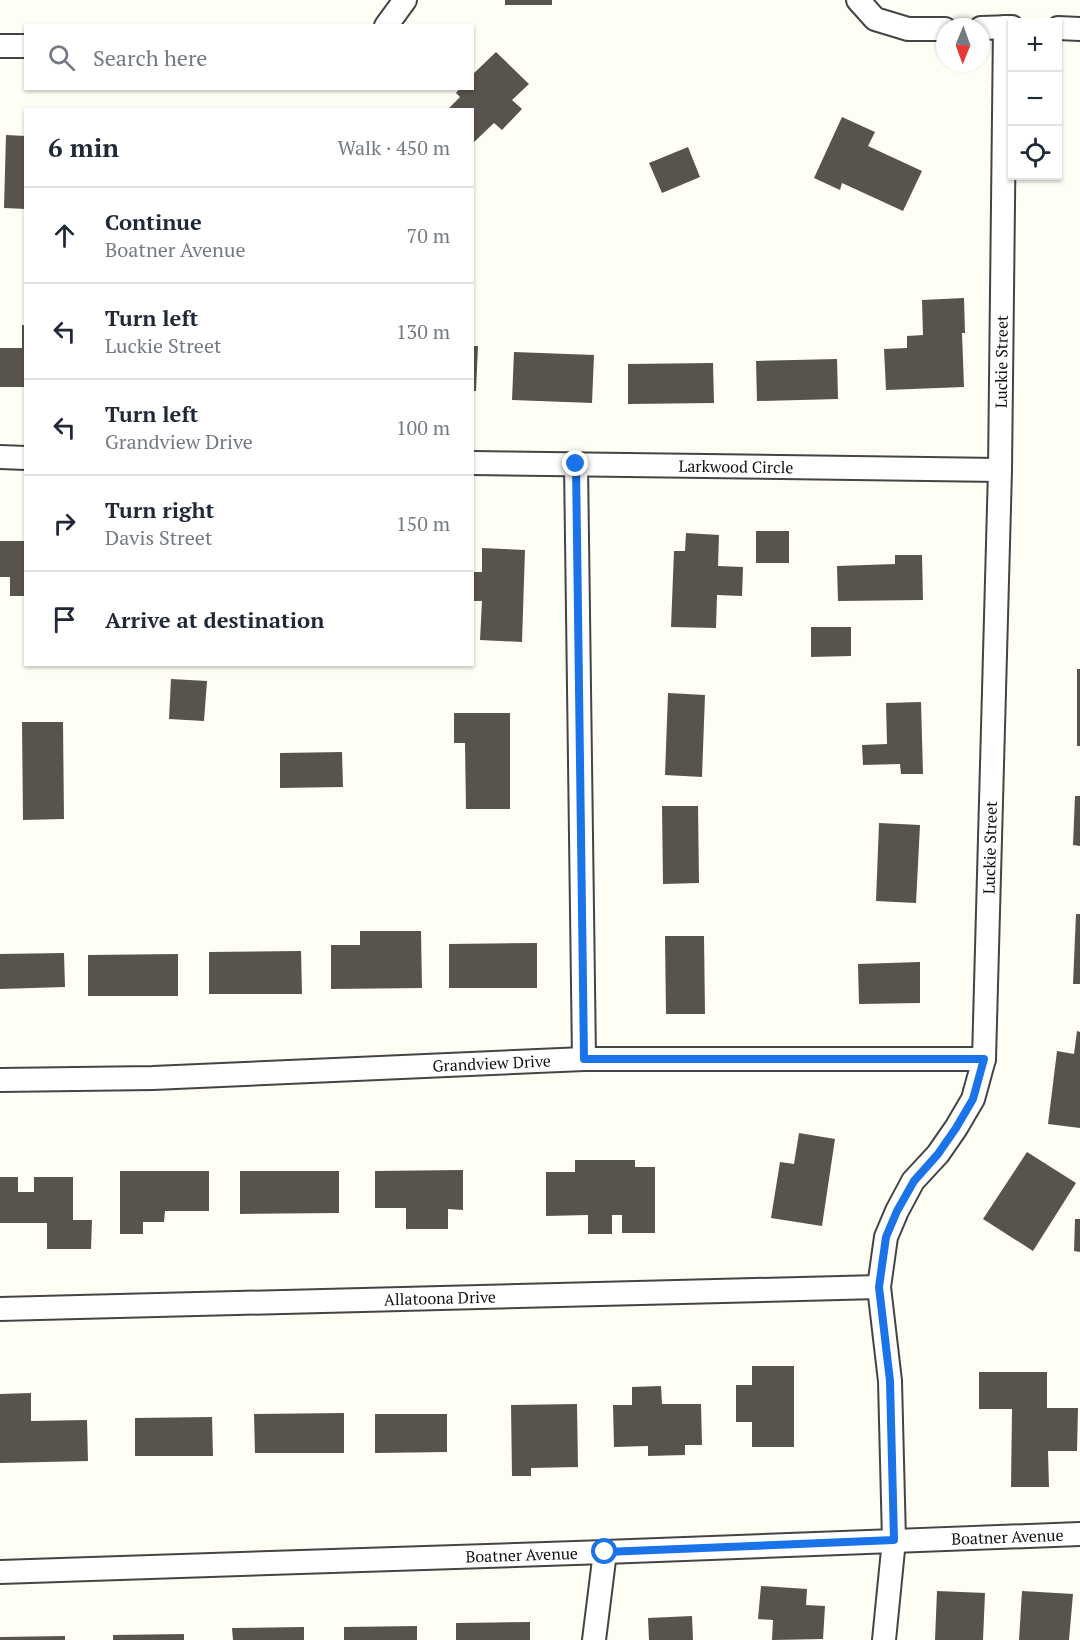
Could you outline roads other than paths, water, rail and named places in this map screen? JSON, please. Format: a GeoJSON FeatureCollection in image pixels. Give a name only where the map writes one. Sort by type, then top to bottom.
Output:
{"type":"FeatureCollection","features":[{"type":"Feature","properties":{"kind":"street"},"geometry":{"type":"LineString","coordinates":[[387,24],[405,0]]}},
{"type":"Feature","properties":{"kind":"street"},"geometry":{"type":"LineString","coordinates":[[858,0],[875,19],[908,29],[936,28]]}},
{"type":"Feature","properties":{"kind":"street"},"geometry":{"type":"LineString","coordinates":[[990,28],[1008,27]]}},
{"type":"Feature","properties":{"kind":"street"},"geometry":{"type":"LineString","coordinates":[[1062,28],[1080,29]]}},
{"type":"Feature","properties":{"kind":"street"},"geometry":{"type":"LineString","coordinates":[[0,46],[24,46]]}},
{"type":"Feature","properties":{"kind":"street","name":"Luckie Street"},"geometry":{"type":"LineString","coordinates":[[884,1640],[894,1540],[890,1381],[879,1287],[886,1237],[914,1181],[938,1154],[973,1099],[984,1059],[1008,72]]}},
{"type":"Feature","properties":{"kind":"street"},"geometry":{"type":"LineString","coordinates":[[0,457],[24,458]]}},
{"type":"Feature","properties":{"kind":"street","name":"Larkwood Circle"},"geometry":{"type":"LineString","coordinates":[[474,463],[1000,470]]}},
{"type":"Feature","properties":{"kind":"street"},"geometry":{"type":"LineString","coordinates":[[576,464],[584,1059]]}},
{"type":"Feature","properties":{"kind":"street","name":"Grandview Drive"},"geometry":{"type":"LineString","coordinates":[[0,1080],[153,1078],[584,1059],[984,1059]]}},
{"type":"Feature","properties":{"kind":"street","name":"Allatoona Drive"},"geometry":{"type":"LineString","coordinates":[[0,1308],[879,1287]]}},
{"type":"Feature","properties":{"kind":"street","name":"Boatner Avenue"},"geometry":{"type":"LineString","coordinates":[[0,1572],[1080,1534]]}},
{"type":"Feature","properties":{"kind":"street"},"geometry":{"type":"LineString","coordinates":[[594,1640],[605,1552]]}}]}
